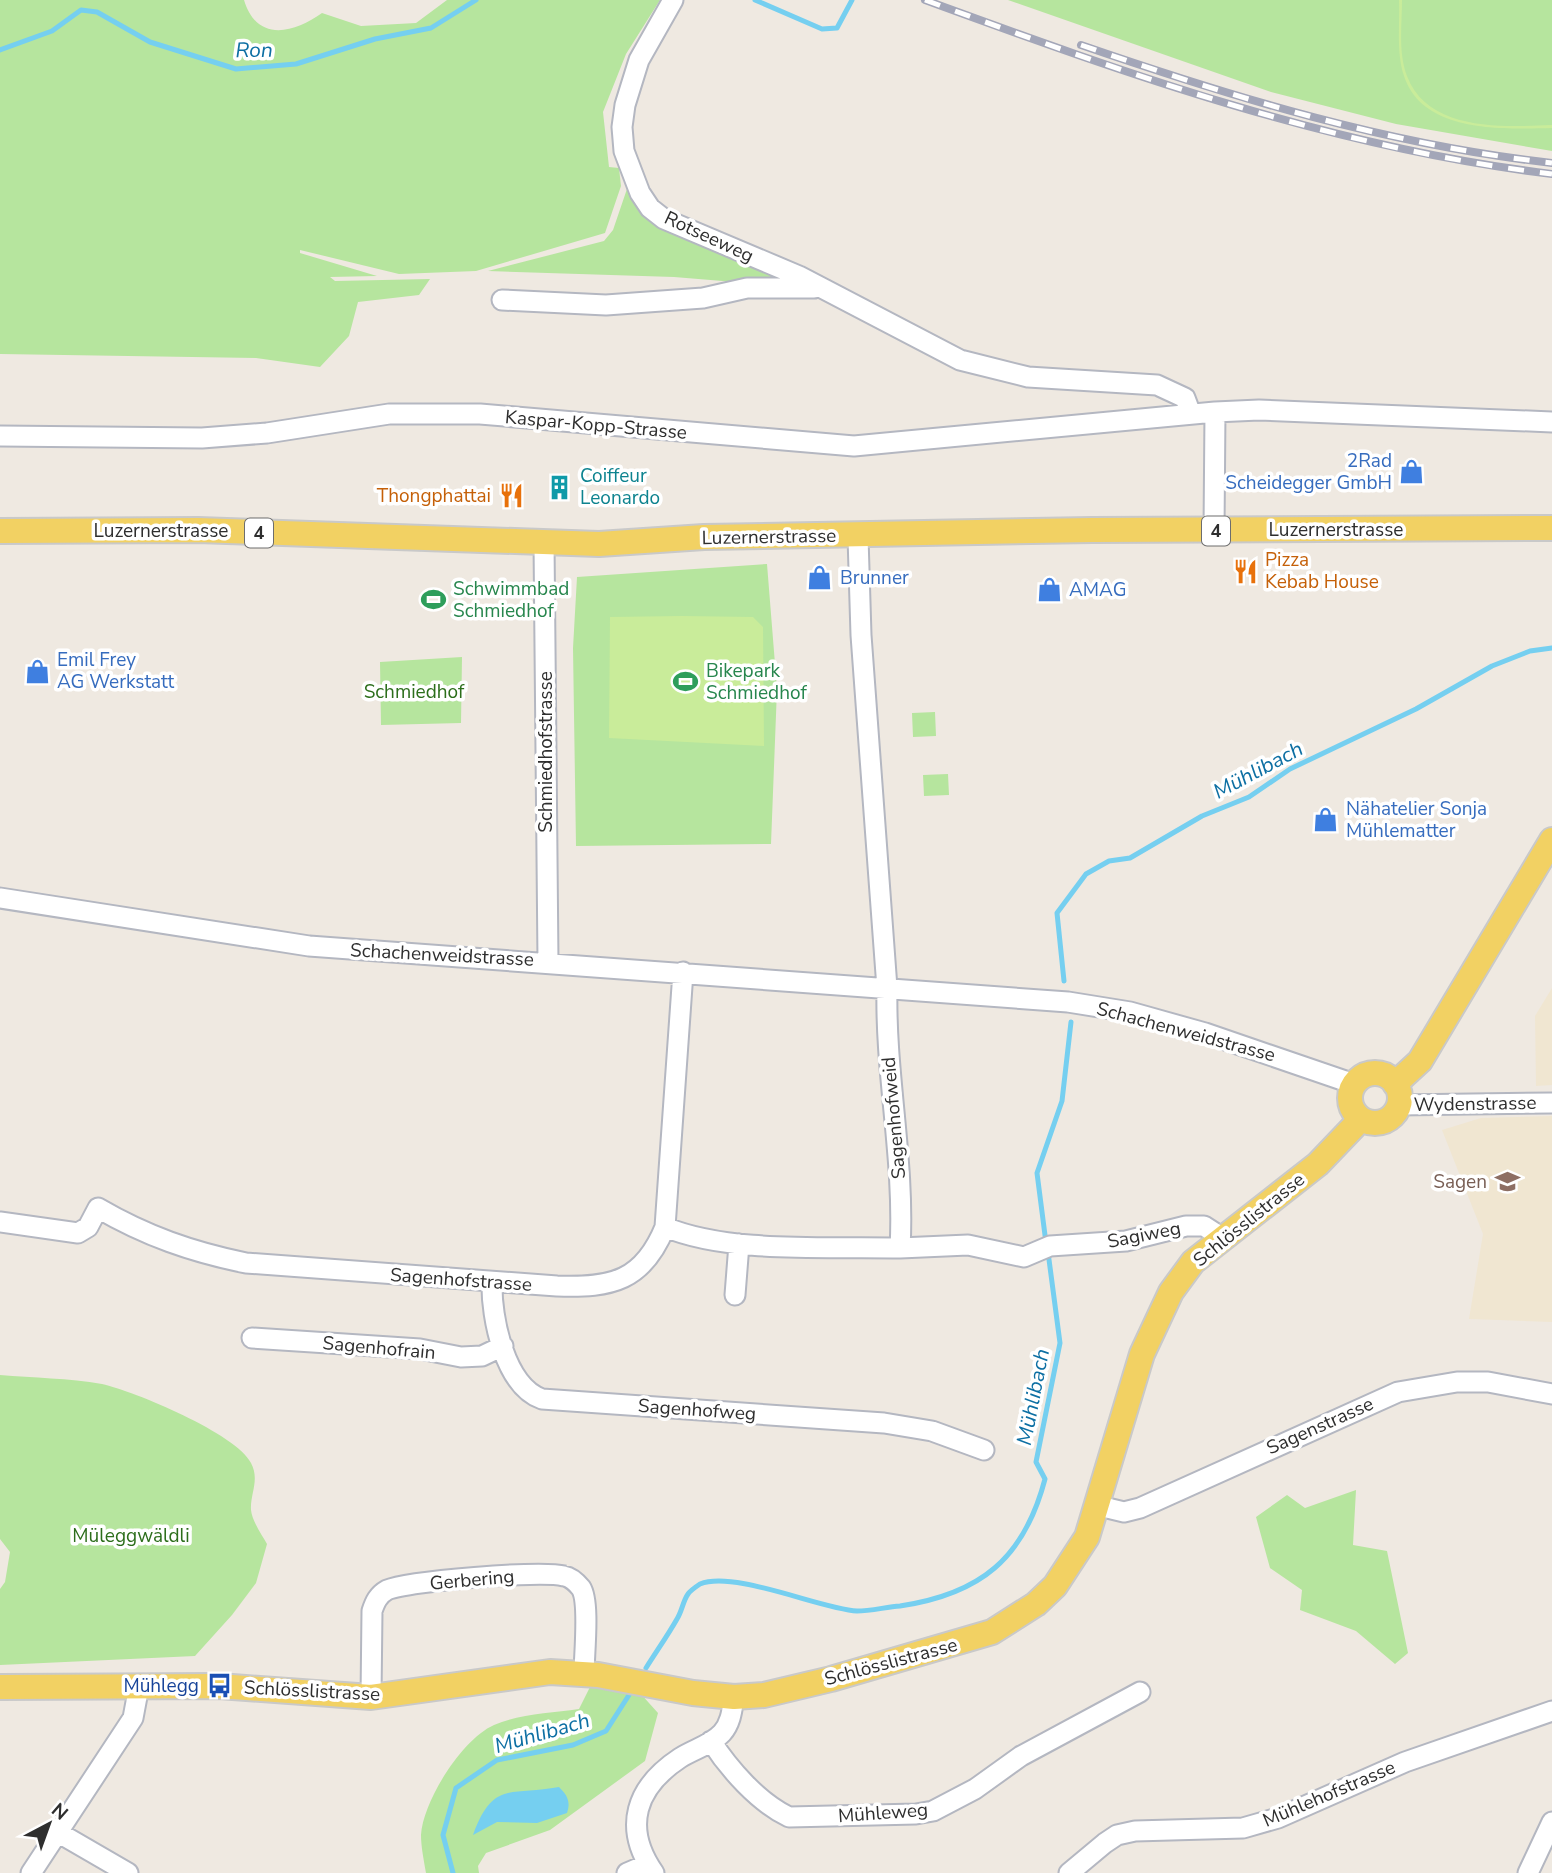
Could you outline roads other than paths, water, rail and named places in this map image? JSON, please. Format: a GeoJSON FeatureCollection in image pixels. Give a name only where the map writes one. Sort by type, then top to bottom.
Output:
{"type":"FeatureCollection","features":[{"type":"Feature","properties":{"kind":"main road","name":"Luzernerstrasse"},"geometry":{"type":"LineString","coordinates":[[0,531],[198,530],[599,544],[715,537],[1548,529]]}},
{"type":"Feature","properties":{"kind":"main road"},"geometry":{"type":"LineString","coordinates":[[1397,1095],[1380,1074],[1361,1077],[1354,1084],[1351,1106],[1361,1119],[1370,1122],[1387,1119],[1410,1073],[1552,840]]}},
{"type":"Feature","properties":{"kind":"main road","name":"Schlösslistrasse"},"geometry":{"type":"LineString","coordinates":[[0,1687],[219,1686],[371,1697],[413,1693],[526,1674],[584,1674],[734,1697],[764,1695],[831,1679],[992,1632],[1036,1604],[1055,1586],[1087,1537],[1099,1506],[1142,1354],[1171,1292],[1193,1262],[1221,1237],[1318,1164],[1361,1119]]}},
{"type":"Feature","properties":{"kind":"street","name":"Rotseeweg"},"geometry":{"type":"LineString","coordinates":[[673,0],[639,60],[625,104],[622,127],[624,151],[640,193],[650,208],[682,229],[799,276],[960,360],[1028,377],[1157,385],[1178,392],[1185,398],[1191,414]]}},
{"type":"Feature","properties":{"kind":"street","name":"Rotseeweg"},"geometry":{"type":"LineString","coordinates":[[502,300],[606,305],[703,298],[747,288],[822,289]]}},
{"type":"Feature","properties":{"kind":"street","name":"Kaspar-Kopp-Strasse"},"geometry":{"type":"LineString","coordinates":[[0,436],[202,438],[268,433],[389,414],[480,414],[854,446],[1259,410],[1552,422]]}},
{"type":"Feature","properties":{"kind":"street"},"geometry":{"type":"LineString","coordinates":[[1214,531],[1215,412]]}},
{"type":"Feature","properties":{"kind":"street"},"geometry":{"type":"LineString","coordinates":[[859,537],[861,635],[887,988]]}},
{"type":"Feature","properties":{"kind":"street","name":"Schmiedhofstrasse"},"geometry":{"type":"LineString","coordinates":[[544,542],[548,961]]}},
{"type":"Feature","properties":{"kind":"street","name":"Schachenweidstrasse"},"geometry":{"type":"LineString","coordinates":[[0,898],[309,946],[1004,995],[1130,1013],[1217,1037],[1354,1084]]}},
{"type":"Feature","properties":{"kind":"street","name":"Sagenhofstrasse"},"geometry":{"type":"LineString","coordinates":[[0,1222],[79,1233],[88,1227],[98,1208],[158,1240],[197,1253],[246,1263],[584,1287],[616,1282],[634,1273],[648,1259],[665,1227],[683,972]]}},
{"type":"Feature","properties":{"kind":"street","name":"Sagenhofweid"},"geometry":{"type":"LineString","coordinates":[[887,988],[886,1034],[902,1212],[900,1248]]}},
{"type":"Feature","properties":{"kind":"street","name":"Wydenstrasse"},"geometry":{"type":"LineString","coordinates":[[1397,1095],[1552,1103]]}},
{"type":"Feature","properties":{"kind":"street","name":"Sagiweg"},"geometry":{"type":"LineString","coordinates":[[900,1248],[968,1245],[1024,1257],[1051,1247],[1126,1241],[1186,1226],[1204,1226],[1221,1237]]}},
{"type":"Feature","properties":{"kind":"street"},"geometry":{"type":"LineString","coordinates":[[665,1227],[684,1235],[739,1244],[900,1248]]}},
{"type":"Feature","properties":{"kind":"street"},"geometry":{"type":"LineString","coordinates":[[735,1295],[739,1244]]}},
{"type":"Feature","properties":{"kind":"street","name":"Sagenhofweg"},"geometry":{"type":"LineString","coordinates":[[492,1282],[491,1303],[503,1346],[521,1387],[542,1399],[884,1423],[932,1431],[984,1450]]}},
{"type":"Feature","properties":{"kind":"street","name":"Sagenhofrain"},"geometry":{"type":"LineString","coordinates":[[251,1338],[420,1349],[461,1357],[482,1356],[503,1346]]}},
{"type":"Feature","properties":{"kind":"street","name":"Sagenstrasse"},"geometry":{"type":"LineString","coordinates":[[1099,1506],[1124,1512],[1140,1508],[1398,1392],[1428,1385],[1479,1382],[1552,1394]]}},
{"type":"Feature","properties":{"kind":"street","name":"Gerbering"},"geometry":{"type":"LineString","coordinates":[[371,1697],[372,1611],[376,1599],[385,1591],[398,1587],[464,1578],[550,1574],[572,1580],[584,1596],[584,1674]]}},
{"type":"Feature","properties":{"kind":"street"},"geometry":{"type":"LineString","coordinates":[[31,1873],[133,1717],[139,1686]]}},
{"type":"Feature","properties":{"kind":"street","name":"Mühleweg"},"geometry":{"type":"LineString","coordinates":[[711,1741],[723,1760],[756,1792],[778,1812],[789,1816],[916,1814],[949,1804],[1021,1756],[1140,1692]]}},
{"type":"Feature","properties":{"kind":"street"},"geometry":{"type":"LineString","coordinates":[[628,1873],[651,1868],[638,1839],[637,1808],[646,1788],[671,1766],[711,1741],[728,1723],[734,1697]]}},
{"type":"Feature","properties":{"kind":"street","name":"Mühlehofstrasse"},"geometry":{"type":"LineString","coordinates":[[1069,1873],[1118,1835],[1135,1831],[1220,1830],[1255,1825],[1278,1818],[1405,1762],[1552,1711]]}},
{"type":"Feature","properties":{"kind":"street"},"geometry":{"type":"LineString","coordinates":[[1528,1873],[1552,1822]]}},
{"type":"Feature","properties":{"kind":"street"},"geometry":{"type":"LineString","coordinates":[[59,1833],[128,1873]]}},
{"type":"Feature","properties":{"kind":"water"},"geometry":{"type":"Polygon","coordinates":[[[559,1787],[568,1798],[567,1813],[537,1823],[497,1822],[473,1835],[480,1818],[496,1798],[516,1792],[559,1787]]]}},
{"type":"Feature","properties":{"kind":"waterway","name":"Ron"},"geometry":{"type":"LineString","coordinates":[[0,50],[52,31],[81,10],[97,12],[150,42],[236,69],[296,64],[375,39],[431,28],[476,0]]}},
{"type":"Feature","properties":{"kind":"waterway","name":"Ron"},"geometry":{"type":"LineString","coordinates":[[755,0],[822,29],[837,28],[852,0]]}},
{"type":"Feature","properties":{"kind":"waterway","name":"Mühlibach"},"geometry":{"type":"LineString","coordinates":[[1064,981],[1057,913],[1086,874],[1109,861],[1130,858],[1202,816],[1249,797],[1290,769],[1416,709],[1492,666],[1530,651],[1552,648]]}},
{"type":"Feature","properties":{"kind":"waterway","name":"Mühlibach"},"geometry":{"type":"LineString","coordinates":[[1046,1243],[1037,1173],[1062,1101],[1071,1022]]}},
{"type":"Feature","properties":{"kind":"waterway","name":"Mühlibach"},"geometry":{"type":"LineString","coordinates":[[646,1668],[677,1619],[688,1594],[700,1584],[715,1581],[734,1582],[857,1611],[928,1600],[975,1582],[995,1568],[1025,1531],[1045,1479],[1036,1462],[1060,1343],[1048,1252]]}},
{"type":"Feature","properties":{"kind":"waterway","name":"Mühlibach"},"geometry":{"type":"LineString","coordinates":[[453,1873],[443,1835],[456,1788],[497,1760],[573,1745],[606,1731],[629,1695]]}},
{"type":"Feature","properties":{"kind":"railway"},"geometry":{"type":"LineString","coordinates":[[925,0],[1156,81],[1312,127],[1471,162],[1552,174]]}},
{"type":"Feature","properties":{"kind":"railway"},"geometry":{"type":"LineString","coordinates":[[1081,45],[1255,101],[1372,132],[1492,155],[1552,163]]}},
{"type":"Feature","properties":{"kind":"place","name":"2Rad Scheidegger GmbH"},"geometry":{"type":"Point","coordinates":[1412,472]}},
{"type":"Feature","properties":{"kind":"place","name":"Coiffeur Leonardo"},"geometry":{"type":"Point","coordinates":[560,487]}},
{"type":"Feature","properties":{"kind":"place","name":"Thongphattai"},"geometry":{"type":"Point","coordinates":[511,496]}},
{"type":"Feature","properties":{"kind":"place","name":"Pizza Kebab House"},"geometry":{"type":"Point","coordinates":[1245,571]}},
{"type":"Feature","properties":{"kind":"place","name":"Brunner"},"geometry":{"type":"Point","coordinates":[820,578]}},
{"type":"Feature","properties":{"kind":"place","name":"AMAG"},"geometry":{"type":"Point","coordinates":[1049,590]}},
{"type":"Feature","properties":{"kind":"place","name":"Schwimmbad Schmiedhof"},"geometry":{"type":"Point","coordinates":[433,600]}},
{"type":"Feature","properties":{"kind":"place","name":"Emil Frey AG Werkstatt"},"geometry":{"type":"Point","coordinates":[37,671]}},
{"type":"Feature","properties":{"kind":"place","name":"Bikepark Schmiedhof"},"geometry":{"type":"Point","coordinates":[686,682]}},
{"type":"Feature","properties":{"kind":"place","name":"Nähatelier Sonja Mühlematter"},"geometry":{"type":"Point","coordinates":[1326,820]}},
{"type":"Feature","properties":{"kind":"place","name":"Sagen"},"geometry":{"type":"Point","coordinates":[1507,1182]}},
{"type":"Feature","properties":{"kind":"place","name":"Mühlegg"},"geometry":{"type":"Point","coordinates":[219,1686]}},
{"type":"Feature","properties":{"kind":"park label","name":"Schmiedhof"},"geometry":{"type":"Point","coordinates":[414,692]}},
{"type":"Feature","properties":{"kind":"park label","name":"Müleggwäldli"},"geometry":{"type":"Point","coordinates":[131,1536]}}]}
